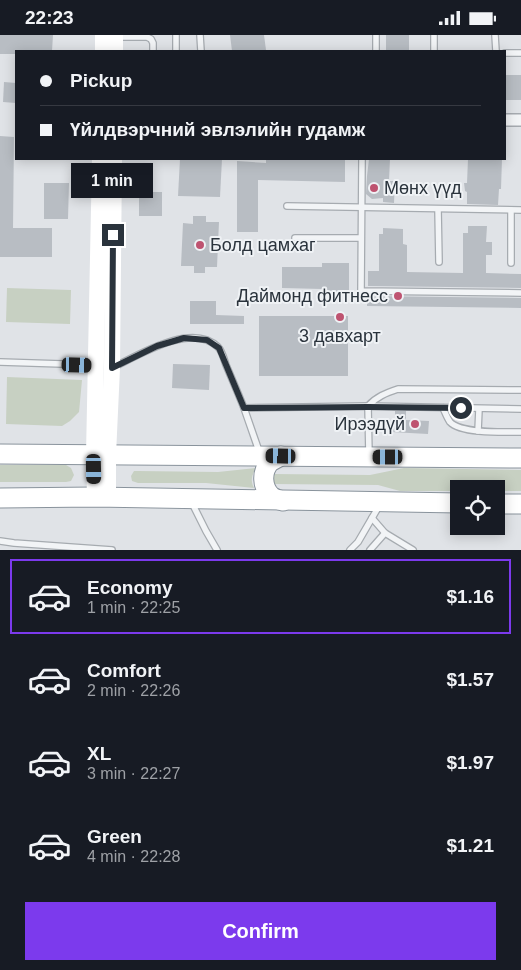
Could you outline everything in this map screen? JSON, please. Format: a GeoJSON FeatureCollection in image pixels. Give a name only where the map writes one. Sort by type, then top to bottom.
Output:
{"type":"FeatureCollection","features":[{"type":"Feature","properties":{"kind":"highway"},"geometry":{"type":"LineString","coordinates":[[0,454],[521,458]]}},
{"type":"Feature","properties":{"kind":"highway"},"geometry":{"type":"LineString","coordinates":[[281,456],[271,462],[265,470],[263,480],[266,490],[273,497],[283,501]]}},
{"type":"Feature","properties":{"kind":"highway"},"geometry":{"type":"LineString","coordinates":[[0,498],[283,501],[377,510],[450,504]]}},
{"type":"Feature","properties":{"kind":"highway"},"geometry":{"type":"LineString","coordinates":[[505,503],[521,504]]}},
{"type":"Feature","properties":{"kind":"main road"},"geometry":{"type":"LineString","coordinates":[[104,50],[112,39]]}},
{"type":"Feature","properties":{"kind":"main road"},"geometry":{"type":"LineString","coordinates":[[100,160],[96,365],[102,498]]}},
{"type":"Feature","properties":{"kind":"main road"},"geometry":{"type":"LineString","coordinates":[[101,455],[112,368],[114,160]]}},
{"type":"Feature","properties":{"kind":"street"},"geometry":{"type":"LineString","coordinates":[[506,120],[521,120]]}},
{"type":"Feature","properties":{"kind":"lane"},"geometry":{"type":"LineString","coordinates":[[176,35],[176,50]]}},
{"type":"Feature","properties":{"kind":"lane"},"geometry":{"type":"LineString","coordinates":[[200,35],[200,50]]}},
{"type":"Feature","properties":{"kind":"lane"},"geometry":{"type":"LineString","coordinates":[[376,35],[376,50]]}},
{"type":"Feature","properties":{"kind":"lane"},"geometry":{"type":"LineString","coordinates":[[434,35],[434,50]]}},
{"type":"Feature","properties":{"kind":"lane"},"geometry":{"type":"LineString","coordinates":[[495,35],[496,50]]}},
{"type":"Feature","properties":{"kind":"lane"},"geometry":{"type":"LineString","coordinates":[[112,39],[147,37],[153,43],[153,50]]}},
{"type":"Feature","properties":{"kind":"lane"},"geometry":{"type":"LineString","coordinates":[[506,53],[521,53]]}},
{"type":"Feature","properties":{"kind":"lane"},"geometry":{"type":"LineString","coordinates":[[362,160],[360,291],[521,293]]}},
{"type":"Feature","properties":{"kind":"lane"},"geometry":{"type":"LineString","coordinates":[[287,206],[521,210]]}},
{"type":"Feature","properties":{"kind":"lane"},"geometry":{"type":"LineString","coordinates":[[438,209],[439,262]]}},
{"type":"Feature","properties":{"kind":"lane"},"geometry":{"type":"LineString","coordinates":[[511,210],[511,263]]}},
{"type":"Feature","properties":{"kind":"lane"},"geometry":{"type":"LineString","coordinates":[[295,238],[361,238]]}},
{"type":"Feature","properties":{"kind":"lane"},"geometry":{"type":"LineString","coordinates":[[112,368],[157,346],[184,338],[207,340],[219,348],[244,408],[261,456]]}},
{"type":"Feature","properties":{"kind":"lane"},"geometry":{"type":"LineString","coordinates":[[0,362],[96,365]]}},
{"type":"Feature","properties":{"kind":"lane"},"geometry":{"type":"LineString","coordinates":[[370,457],[368,407],[373,401],[398,389],[521,390]]}},
{"type":"Feature","properties":{"kind":"lane"},"geometry":{"type":"LineString","coordinates":[[244,408],[521,409]]}},
{"type":"Feature","properties":{"kind":"lane"},"geometry":{"type":"LineString","coordinates":[[443,408],[450,422],[458,428],[491,432],[521,432]]}},
{"type":"Feature","properties":{"kind":"lane"},"geometry":{"type":"LineString","coordinates":[[478,431],[479,409]]}},
{"type":"Feature","properties":{"kind":"lane"},"geometry":{"type":"LineString","coordinates":[[190,499],[217,550]]}},
{"type":"Feature","properties":{"kind":"lane"},"geometry":{"type":"LineString","coordinates":[[377,510],[385,533],[413,550]]}},
{"type":"Feature","properties":{"kind":"lane"},"geometry":{"type":"LineString","coordinates":[[350,550],[358,542],[377,510]]}},
{"type":"Feature","properties":{"kind":"lane"},"geometry":{"type":"LineString","coordinates":[[370,550],[385,533]]}},
{"type":"Feature","properties":{"kind":"lane"},"geometry":{"type":"LineString","coordinates":[[0,541],[76,549],[112,550]]}},
{"type":"Feature","properties":{"kind":"lane"},"geometry":{"type":"LineString","coordinates":[[14,543],[16,550]]}},
{"type":"Feature","properties":{"kind":"green space"},"geometry":{"type":"Polygon","coordinates":[[[7,288],[71,290],[70,324],[6,322],[7,288]]]}},
{"type":"Feature","properties":{"kind":"green space"},"geometry":{"type":"Polygon","coordinates":[[[7,377],[82,380],[79,412],[62,426],[6,424],[7,377]]]}},
{"type":"Feature","properties":{"kind":"green space"},"geometry":{"type":"Polygon","coordinates":[[[0,465],[66,465],[71,468],[74,475],[71,481],[66,482],[0,482],[0,465]]]}},
{"type":"Feature","properties":{"kind":"green space"},"geometry":{"type":"Polygon","coordinates":[[[256,468],[252,478],[254,488],[206,483],[138,483],[132,481],[131,476],[134,471],[218,472],[256,468]]]}},
{"type":"Feature","properties":{"kind":"green space"},"geometry":{"type":"Polygon","coordinates":[[[404,468],[521,470],[521,491],[505,491],[505,480],[450,480],[450,491],[400,491],[378,485],[273,484],[268,477],[274,474],[370,475],[404,468]]]}},
{"type":"Feature","properties":{"kind":"building"},"geometry":{"type":"Polygon","coordinates":[[[0,35],[53,35],[52,50],[15,50],[15,54],[0,54],[0,35]]]}},
{"type":"Feature","properties":{"kind":"building"},"geometry":{"type":"Polygon","coordinates":[[[230,35],[264,35],[266,50],[232,50],[230,35]]]}},
{"type":"Feature","properties":{"kind":"building"},"geometry":{"type":"Polygon","coordinates":[[[386,35],[409,35],[409,50],[386,50],[386,35]]]}},
{"type":"Feature","properties":{"kind":"building"},"geometry":{"type":"Polygon","coordinates":[[[506,75],[521,75],[521,100],[506,100],[506,75]]]}},
{"type":"Feature","properties":{"kind":"building"},"geometry":{"type":"Polygon","coordinates":[[[4,82],[15,83],[15,103],[3,102],[4,82]]]}},
{"type":"Feature","properties":{"kind":"building"},"geometry":{"type":"Polygon","coordinates":[[[0,136],[14,137],[13,228],[52,228],[52,257],[0,257],[0,136]]]}},
{"type":"Feature","properties":{"kind":"building"},"geometry":{"type":"Polygon","coordinates":[[[180,160],[222,160],[220,197],[178,196],[180,160]]]}},
{"type":"Feature","properties":{"kind":"building"},"geometry":{"type":"Polygon","coordinates":[[[266,160],[345,160],[345,182],[258,180],[258,232],[237,232],[237,161],[266,163],[266,160]]]}},
{"type":"Feature","properties":{"kind":"building"},"geometry":{"type":"Polygon","coordinates":[[[369,160],[390,160],[389,181],[395,181],[394,203],[383,202],[383,198],[372,199],[366,194],[369,160]]]}},
{"type":"Feature","properties":{"kind":"building"},"geometry":{"type":"Polygon","coordinates":[[[468,160],[502,160],[501,189],[499,189],[498,205],[467,204],[467,192],[465,191],[464,183],[467,183],[468,160]]]}},
{"type":"Feature","properties":{"kind":"building"},"geometry":{"type":"Polygon","coordinates":[[[44,183],[69,183],[68,219],[44,219],[44,183]]]}},
{"type":"Feature","properties":{"kind":"building"},"geometry":{"type":"Polygon","coordinates":[[[139,192],[162,192],[162,216],[139,216],[139,192]]]}},
{"type":"Feature","properties":{"kind":"building","name":"Болд цамхаг"},"geometry":{"type":"Polygon","coordinates":[[[193,216],[206,216],[206,222],[219,222],[217,267],[205,267],[205,273],[194,273],[194,266],[181,266],[183,223],[193,224],[193,216]]]}},
{"type":"Feature","properties":{"kind":"building"},"geometry":{"type":"Polygon","coordinates":[[[468,226],[487,226],[486,242],[492,242],[492,255],[486,255],[486,273],[521,274],[521,288],[368,286],[368,271],[379,271],[379,234],[383,234],[383,228],[403,229],[403,244],[407,245],[407,272],[463,273],[463,233],[468,233],[468,226]]]}},
{"type":"Feature","properties":{"kind":"building"},"geometry":{"type":"Polygon","coordinates":[[[322,263],[349,263],[349,292],[322,293],[322,289],[282,288],[282,267],[322,267],[322,263]]]}},
{"type":"Feature","properties":{"kind":"building"},"geometry":{"type":"Polygon","coordinates":[[[367,296],[521,298],[521,308],[367,306],[367,296]]]}},
{"type":"Feature","properties":{"kind":"building"},"geometry":{"type":"Polygon","coordinates":[[[190,301],[216,301],[216,315],[244,316],[244,324],[190,324],[190,301]]]}},
{"type":"Feature","properties":{"kind":"building"},"geometry":{"type":"Polygon","coordinates":[[[259,316],[348,316],[348,376],[259,376],[259,316]]]}},
{"type":"Feature","properties":{"kind":"building"},"geometry":{"type":"Polygon","coordinates":[[[173,364],[210,365],[209,390],[172,388],[173,364]]]}},
{"type":"Feature","properties":{"kind":"building"},"geometry":{"type":"Polygon","coordinates":[[[395,411],[406,411],[406,420],[429,421],[428,434],[391,432],[392,420],[395,420],[395,411]]]}},
{"type":"Feature","properties":{"kind":"place","name":"Мөнх үүд"},"geometry":{"type":"Point","coordinates":[374,188]}},
{"type":"Feature","properties":{"kind":"place","name":"Болд цамхаг"},"geometry":{"type":"Point","coordinates":[200,245]}},
{"type":"Feature","properties":{"kind":"place","name":"Даймонд фитнесс"},"geometry":{"type":"Point","coordinates":[398,296]}},
{"type":"Feature","properties":{"kind":"place","name":"3 давхарт"},"geometry":{"type":"Point","coordinates":[340,317]}},
{"type":"Feature","properties":{"kind":"place","name":"Ирээдүй"},"geometry":{"type":"Point","coordinates":[415,424]}},
{"type":"Feature","properties":{"kind":"route"},"geometry":{"type":"LineString","coordinates":[[113,235],[112,368],[157,346],[184,338],[207,340],[219,348],[244,408],[461,408]]}}]}
